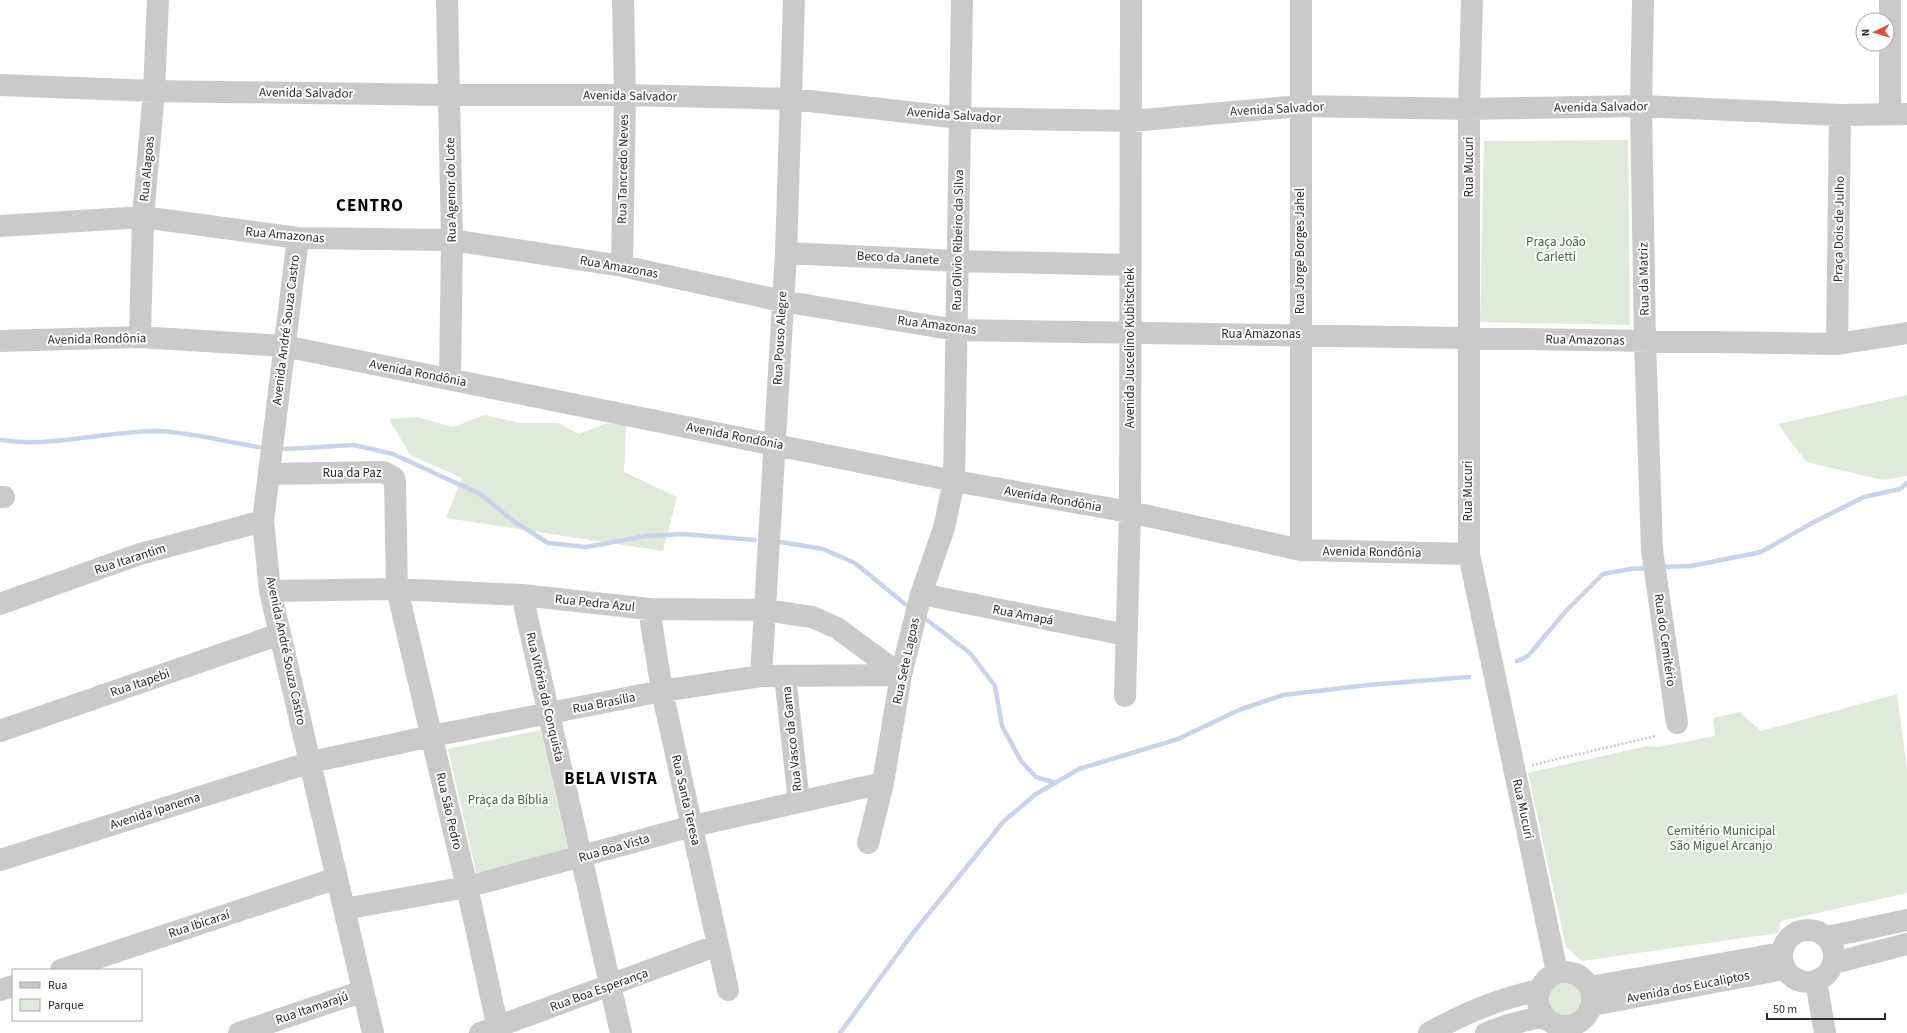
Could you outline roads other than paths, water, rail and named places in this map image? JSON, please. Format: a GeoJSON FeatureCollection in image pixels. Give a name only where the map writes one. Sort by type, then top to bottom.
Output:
{"type":"FeatureCollection","features":[{"type":"Feature","properties":{"kind":"street","name":"Rua Alagoas"},"geometry":{"type":"LineString","coordinates":[[140,338],[143,217],[154,90],[158,0]]}},
{"type":"Feature","properties":{"kind":"street","name":"Rua Agenor do Lote"},"geometry":{"type":"LineString","coordinates":[[447,0],[452,240],[450,379]]}},
{"type":"Feature","properties":{"kind":"street","name":"Rua Tancredo Neves"},"geometry":{"type":"LineString","coordinates":[[622,266],[625,95],[623,0]]}},
{"type":"Feature","properties":{"kind":"street","name":"Rua Pouso Alegre"},"geometry":{"type":"LineString","coordinates":[[761,676],[786,253],[794,0]]}},
{"type":"Feature","properties":{"kind":"street","name":"Rua Olivio Ribeiro da Silva"},"geometry":{"type":"LineString","coordinates":[[954,481],[962,0]]}},
{"type":"Feature","properties":{"kind":"street","name":"Avenida Juscelino Kubitschek"},"geometry":{"type":"LineString","coordinates":[[1126,696],[1126,635],[1130,512],[1129,334],[1132,121],[1131,0]]}},
{"type":"Feature","properties":{"kind":"street","name":"Rua Jorge Borges Jahel"},"geometry":{"type":"LineString","coordinates":[[1301,0],[1301,550]]}},
{"type":"Feature","properties":{"kind":"street","name":"Rua Mucuri"},"geometry":{"type":"LineString","coordinates":[[1472,0],[1469,109],[1468,554],[1557,972]]}},
{"type":"Feature","properties":{"kind":"street","name":"Rua da Matriz"},"geometry":{"type":"LineString","coordinates":[[1643,0],[1641,106],[1645,341],[1653,557]]}},
{"type":"Feature","properties":{"kind":"street"},"geometry":{"type":"LineString","coordinates":[[1890,0],[1899,114]]}},
{"type":"Feature","properties":{"kind":"street","name":"Avenida Salvador"},"geometry":{"type":"LineString","coordinates":[[0,85],[154,90],[449,96],[625,95],[792,99],[960,118],[1132,121],[1300,106],[1469,109],[1641,106],[1840,115],[1899,114]]}},
{"type":"Feature","properties":{"kind":"street","name":"Praça Dois de Julho"},"geometry":{"type":"LineString","coordinates":[[1837,344],[1840,115]]}},
{"type":"Feature","properties":{"kind":"street","name":"Rua Amazonas"},"geometry":{"type":"LineString","coordinates":[[0,226],[143,217],[298,238],[452,240],[622,266],[782,301],[956,330],[1129,334],[1300,334],[1837,344],[1907,333]]}},
{"type":"Feature","properties":{"kind":"street","name":"Avenida André Souza Castro"},"geometry":{"type":"LineString","coordinates":[[298,238],[263,521],[270,591],[373,1033]]}},
{"type":"Feature","properties":{"kind":"street","name":"Beco da Janete"},"geometry":{"type":"LineString","coordinates":[[786,253],[957,261],[1130,265]]}},
{"type":"Feature","properties":{"kind":"street","name":"Avenida Rondônia"},"geometry":{"type":"LineString","coordinates":[[0,341],[140,338],[284,346],[774,443],[954,481],[1130,512],[1301,550],[1468,554]]}},
{"type":"Feature","properties":{"kind":"street","name":"Rua da Paz"},"geometry":{"type":"LineString","coordinates":[[269,474],[384,472],[394,478],[396,482],[397,589]]}},
{"type":"Feature","properties":{"kind":"street","name":"Rua Sete Lagoas"},"geometry":{"type":"LineString","coordinates":[[868,843],[883,782],[901,675],[921,594],[944,528],[954,481]]}},
{"type":"Feature","properties":{"kind":"street","name":"Rua Itarantim"},"geometry":{"type":"LineString","coordinates":[[0,604],[140,554],[263,521]]}},
{"type":"Feature","properties":{"kind":"street","name":"Rua do Cemitério"},"geometry":{"type":"LineString","coordinates":[[1653,557],[1677,724]]}},
{"type":"Feature","properties":{"kind":"street","name":"Rua Pedra Azul"},"geometry":{"type":"LineString","coordinates":[[270,591],[397,589],[522,595],[648,609],[764,610],[812,617],[837,628],[901,675]]}},
{"type":"Feature","properties":{"kind":"street","name":"Rua São Pedro"},"geometry":{"type":"LineString","coordinates":[[397,589],[467,887],[492,1031]]}},
{"type":"Feature","properties":{"kind":"street","name":"Rua Amapá"},"geometry":{"type":"LineString","coordinates":[[921,594],[1126,635]]}},
{"type":"Feature","properties":{"kind":"street","name":"Rua Vitória da Conquista"},"geometry":{"type":"LineString","coordinates":[[522,595],[621,1033]]}},
{"type":"Feature","properties":{"kind":"street","name":"Rua Santa Teresa"},"geometry":{"type":"LineString","coordinates":[[648,609],[662,691],[728,990]]}},
{"type":"Feature","properties":{"kind":"street","name":"Rua Itapebi"},"geometry":{"type":"LineString","coordinates":[[0,731],[280,634]]}},
{"type":"Feature","properties":{"kind":"street","name":"Rua Brasília"},"geometry":{"type":"LineString","coordinates":[[311,762],[432,736],[662,691],[761,676],[901,675]]}},
{"type":"Feature","properties":{"kind":"street","name":"Rua Vasco da Gama"},"geometry":{"type":"LineString","coordinates":[[785,676],[799,802]]}},
{"type":"Feature","properties":{"kind":"street","name":"Avenida Ipanema"},"geometry":{"type":"LineString","coordinates":[[0,860],[311,762]]}},
{"type":"Feature","properties":{"kind":"street","name":"Rua Boa Vista"},"geometry":{"type":"LineString","coordinates":[[344,909],[467,887],[693,826],[883,782]]}},
{"type":"Feature","properties":{"kind":"street","name":"Rua Ibicaraí"},"geometry":{"type":"LineString","coordinates":[[64,969],[337,878]]}},
{"type":"Feature","properties":{"kind":"street"},"geometry":{"type":"LineString","coordinates":[[1827,937],[1907,920]]}},
{"type":"Feature","properties":{"kind":"street"},"geometry":{"type":"LineString","coordinates":[[1812,929],[1827,937],[1832,945],[1834,953],[1834,962],[1830,971],[1824,977],[1816,981],[1798,981],[1791,976],[1783,961],[1784,944],[1789,937],[1804,930],[1812,929]]}},
{"type":"Feature","properties":{"kind":"street"},"geometry":{"type":"LineString","coordinates":[[1834,962],[1907,944]]}},
{"type":"Feature","properties":{"kind":"street","name":"Rua Boa Esperança"},"geometry":{"type":"LineString","coordinates":[[492,1031],[718,945]]}},
{"type":"Feature","properties":{"kind":"street","name":"Avenida dos Eucaliptos"},"geometry":{"type":"LineString","coordinates":[[1591,996],[1783,961]]}},
{"type":"Feature","properties":{"kind":"street"},"geometry":{"type":"LineString","coordinates":[[1567,971],[1584,979],[1591,996],[1588,1013],[1582,1020],[1567,1030],[1554,1024],[1543,1016],[1539,1008],[1539,990],[1543,982],[1557,972],[1567,971]]}},
{"type":"Feature","properties":{"kind":"street"},"geometry":{"type":"LineString","coordinates":[[1816,981],[1825,1033]]}},
{"type":"Feature","properties":{"kind":"street"},"geometry":{"type":"LineString","coordinates":[[0,990],[12,986]]}},
{"type":"Feature","properties":{"kind":"street"},"geometry":{"type":"LineString","coordinates":[[1429,1033],[1454,1018],[1482,1006],[1539,990]]}},
{"type":"Feature","properties":{"kind":"street","name":"Rua Itamarajú"},"geometry":{"type":"LineString","coordinates":[[239,1033],[363,991]]}},
{"type":"Feature","properties":{"kind":"street"},"geometry":{"type":"LineString","coordinates":[[1486,1033],[1505,1026],[1543,1016]]}},
{"type":"Feature","properties":{"kind":"waterway"},"geometry":{"type":"LineString","coordinates":[[0,440],[20,442],[59,441],[157,431],[196,435],[259,447]]}},
{"type":"Feature","properties":{"kind":"waterway"},"geometry":{"type":"LineString","coordinates":[[285,449],[354,445],[393,454],[480,494],[515,522],[548,543],[586,547],[647,536],[683,534],[755,540]]}},
{"type":"Feature","properties":{"kind":"waterway"},"geometry":{"type":"LineString","coordinates":[[1661,567],[1691,566],[1761,552],[1810,524],[1864,497],[1900,489],[1907,483]]}},
{"type":"Feature","properties":{"kind":"waterway"},"geometry":{"type":"LineString","coordinates":[[781,542],[823,549],[855,563],[905,604]]}},
{"type":"Feature","properties":{"kind":"waterway"},"geometry":{"type":"LineString","coordinates":[[1517,661],[1528,656],[1566,611],[1603,574],[1630,569],[1650,568]]}},
{"type":"Feature","properties":{"kind":"waterway"},"geometry":{"type":"LineString","coordinates":[[927,620],[970,653],[995,686],[1002,726],[1021,761],[1036,777],[1055,783]]}},
{"type":"Feature","properties":{"kind":"waterway"},"geometry":{"type":"LineString","coordinates":[[840,1033],[913,933],[1004,821],[1036,794],[1079,769],[1178,739],[1239,710],[1283,695],[1368,685],[1469,677]]}},
{"type":"Feature","properties":{"kind":"district","name":"CENTRO"},"geometry":{"type":"Point","coordinates":[370,206]}},
{"type":"Feature","properties":{"kind":"district","name":"BELA VISTA"},"geometry":{"type":"Point","coordinates":[611,779]}},
{"type":"Feature","properties":{"kind":"park label","name":"Praça João Carletti"},"geometry":{"type":"Point","coordinates":[1556,250]}},
{"type":"Feature","properties":{"kind":"park label","name":"Praça da Bíblia"},"geometry":{"type":"Point","coordinates":[508,800]}},
{"type":"Feature","properties":{"kind":"park label","name":"Cemitério Municipal São Miguel Arcanjo"},"geometry":{"type":"Point","coordinates":[1721,838]}}]}
